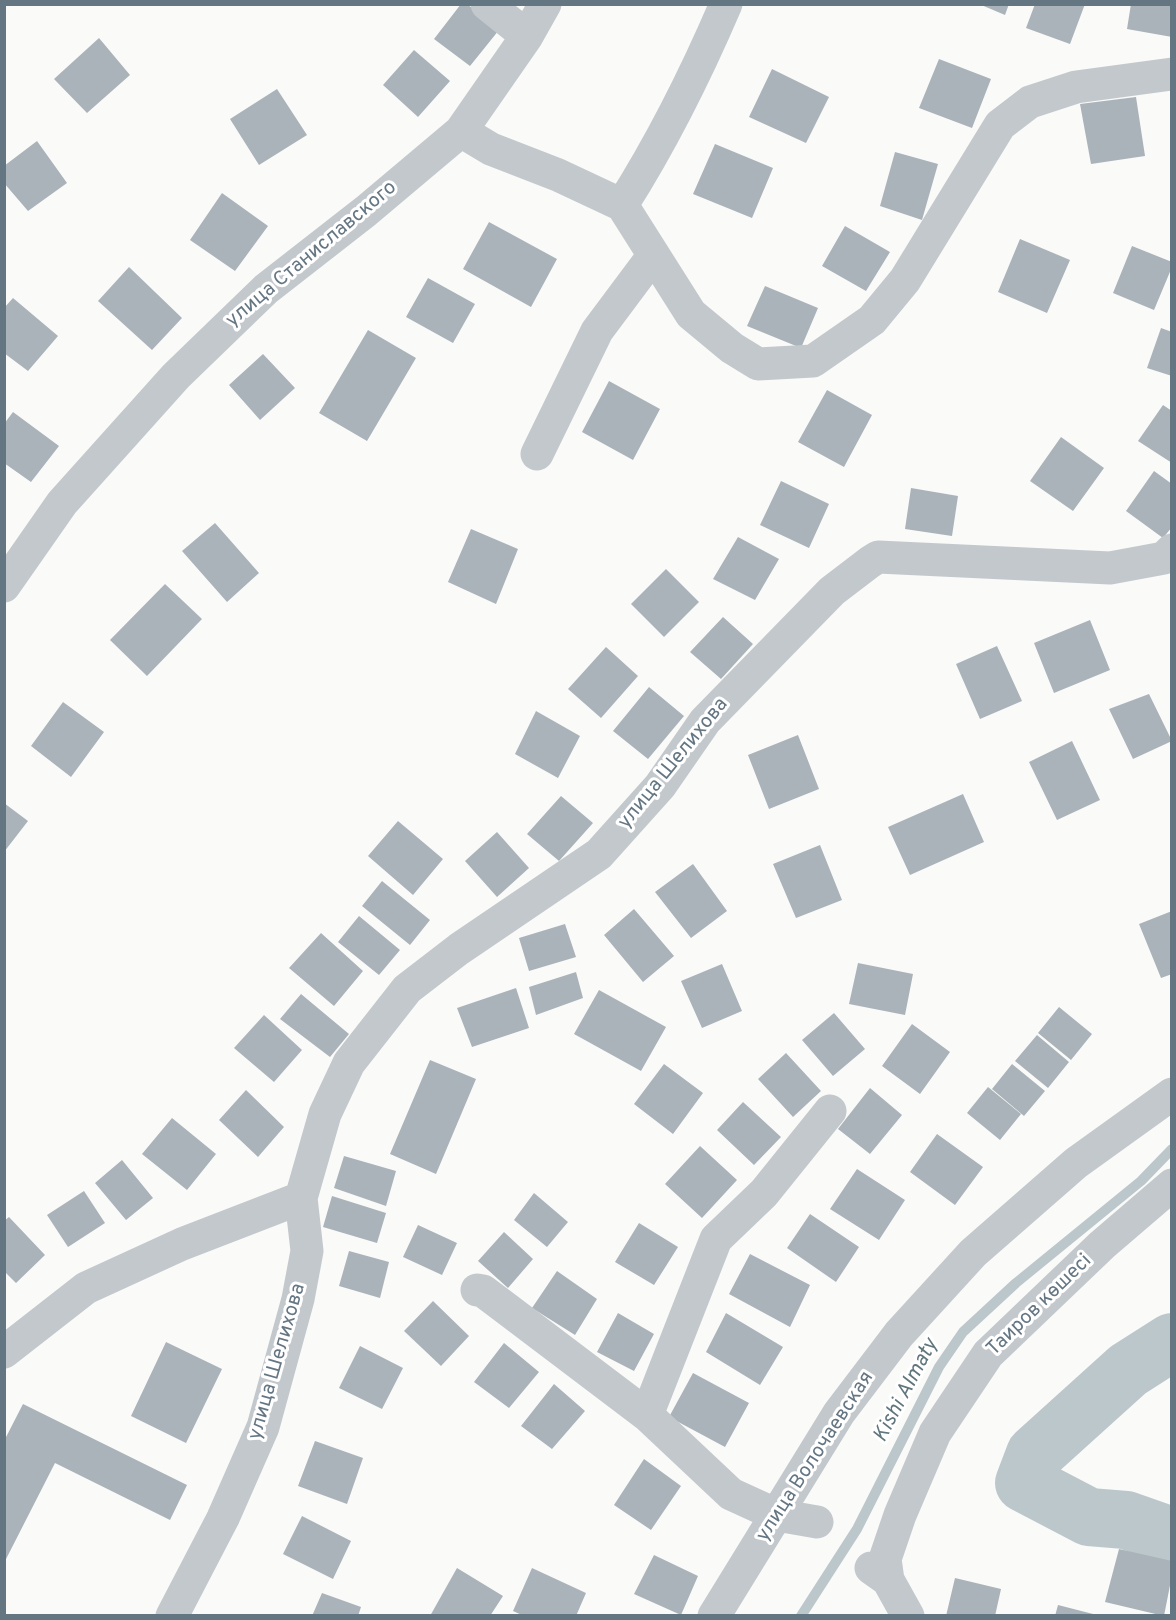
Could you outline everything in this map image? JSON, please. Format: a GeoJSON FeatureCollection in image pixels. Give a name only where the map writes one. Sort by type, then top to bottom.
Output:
{"type":"FeatureCollection","features":[{"type":"Feature","properties":{"kind":"street"},"geometry":{"type":"LineString","coordinates":[[487,4],[527,36]]}},
{"type":"Feature","properties":{"kind":"street","name":"улица Станиславского"},"geometry":{"type":"LineString","coordinates":[[4,586],[62,502],[176,376],[266,289],[366,211],[461,130],[527,36],[545,4]]}},
{"type":"Feature","properties":{"kind":"street"},"geometry":{"type":"LineString","coordinates":[[622,205],[653,157],[726,4]]}},
{"type":"Feature","properties":{"kind":"street"},"geometry":{"type":"LineString","coordinates":[[461,130],[491,149],[622,205],[691,314],[732,348],[758,364],[813,361],[872,320],[905,280],[1000,125],[1030,102],[1076,87],[1172,74]]}},
{"type":"Feature","properties":{"kind":"street"},"geometry":{"type":"LineString","coordinates":[[537,454],[597,332],[653,256]]}},
{"type":"Feature","properties":{"kind":"street","name":"улица Шелихова"},"geometry":{"type":"LineString","coordinates":[[172,1616],[223,1518],[263,1427],[298,1299],[307,1251],[301,1198],[325,1114],[349,1063],[407,989],[459,949],[599,854],[660,786],[705,721],[832,591],[878,557],[1110,568],[1164,558],[1172,550]]}},
{"type":"Feature","properties":{"kind":"street","name":"улица Волочаевская"},"geometry":{"type":"LineString","coordinates":[[714,1616],[839,1413],[898,1334],[973,1253],[1076,1163],[1172,1094]]}},
{"type":"Feature","properties":{"kind":"street"},"geometry":{"type":"LineString","coordinates":[[646,1415],[716,1239],[764,1193],[830,1111]]}},
{"type":"Feature","properties":{"kind":"street","name":"Таиров көшесі"},"geometry":{"type":"LineString","coordinates":[[908,1616],[879,1574],[900,1515],[935,1433],[988,1354],[1102,1245],[1172,1185]]}},
{"type":"Feature","properties":{"kind":"street"},"geometry":{"type":"LineString","coordinates":[[4,1352],[86,1288],[182,1244],[301,1198]]}},
{"type":"Feature","properties":{"kind":"street"},"geometry":{"type":"LineString","coordinates":[[477,1290],[483,1291],[646,1415],[731,1494],[777,1515],[817,1522]]}},
{"type":"Feature","properties":{"kind":"building"},"geometry":{"type":"Polygon","coordinates":[[[461,4],[467,4],[499,30],[470,66],[434,39],[461,4]]]}},
{"type":"Feature","properties":{"kind":"building"},"geometry":{"type":"Polygon","coordinates":[[[979,4],[1009,4],[1005,15],[979,4]]]}},
{"type":"Feature","properties":{"kind":"building"},"geometry":{"type":"Polygon","coordinates":[[[1035,4],[1085,4],[1070,44],[1026,28],[1035,4]]]}},
{"type":"Feature","properties":{"kind":"building"},"geometry":{"type":"Polygon","coordinates":[[[1131,4],[1172,4],[1172,37],[1127,29],[1131,4]]]}},
{"type":"Feature","properties":{"kind":"building"},"geometry":{"type":"Polygon","coordinates":[[[99,38],[130,75],[87,113],[54,79],[99,38]]]}},
{"type":"Feature","properties":{"kind":"building"},"geometry":{"type":"Polygon","coordinates":[[[414,50],[450,81],[418,117],[383,85],[414,50]]]}},
{"type":"Feature","properties":{"kind":"building"},"geometry":{"type":"Polygon","coordinates":[[[939,59],[991,79],[972,128],[919,108],[939,59]]]}},
{"type":"Feature","properties":{"kind":"building"},"geometry":{"type":"Polygon","coordinates":[[[772,69],[829,97],[806,143],[749,117],[772,69]]]}},
{"type":"Feature","properties":{"kind":"building"},"geometry":{"type":"Polygon","coordinates":[[[277,89],[307,135],[259,165],[230,119],[277,89]]]}},
{"type":"Feature","properties":{"kind":"building"},"geometry":{"type":"Polygon","coordinates":[[[1136,97],[1145,156],[1091,164],[1080,104],[1136,97]]]}},
{"type":"Feature","properties":{"kind":"building"},"geometry":{"type":"Polygon","coordinates":[[[37,141],[67,183],[28,211],[4,183],[4,166],[37,141]]]}},
{"type":"Feature","properties":{"kind":"building"},"geometry":{"type":"Polygon","coordinates":[[[715,144],[773,168],[752,218],[693,194],[715,144]]]}},
{"type":"Feature","properties":{"kind":"building"},"geometry":{"type":"Polygon","coordinates":[[[895,152],[938,164],[922,220],[880,206],[895,152]]]}},
{"type":"Feature","properties":{"kind":"building"},"geometry":{"type":"Polygon","coordinates":[[[222,193],[268,226],[235,271],[190,240],[222,193]]]}},
{"type":"Feature","properties":{"kind":"building"},"geometry":{"type":"Polygon","coordinates":[[[489,222],[557,259],[531,307],[463,269],[489,222]]]}},
{"type":"Feature","properties":{"kind":"building"},"geometry":{"type":"Polygon","coordinates":[[[845,226],[890,252],[866,291],[822,266],[845,226]]]}},
{"type":"Feature","properties":{"kind":"building"},"geometry":{"type":"Polygon","coordinates":[[[1020,239],[1070,260],[1047,313],[998,292],[1020,239]]]}},
{"type":"Feature","properties":{"kind":"building"},"geometry":{"type":"Polygon","coordinates":[[[1132,246],[1172,262],[1154,310],[1113,293],[1132,246]]]}},
{"type":"Feature","properties":{"kind":"building"},"geometry":{"type":"Polygon","coordinates":[[[129,267],[182,318],[152,350],[98,301],[129,267]]]}},
{"type":"Feature","properties":{"kind":"building"},"geometry":{"type":"Polygon","coordinates":[[[428,278],[475,304],[453,343],[406,317],[428,278]]]}},
{"type":"Feature","properties":{"kind":"building"},"geometry":{"type":"Polygon","coordinates":[[[765,286],[818,308],[801,348],[747,326],[765,286]]]}},
{"type":"Feature","properties":{"kind":"building"},"geometry":{"type":"Polygon","coordinates":[[[13,298],[58,336],[28,371],[4,353],[4,308],[13,298]]]}},
{"type":"Feature","properties":{"kind":"building"},"geometry":{"type":"Polygon","coordinates":[[[1161,328],[1172,332],[1172,376],[1147,368],[1161,328]]]}},
{"type":"Feature","properties":{"kind":"building"},"geometry":{"type":"Polygon","coordinates":[[[368,330],[416,358],[367,441],[319,413],[368,330]]]}},
{"type":"Feature","properties":{"kind":"building"},"geometry":{"type":"Polygon","coordinates":[[[263,354],[295,388],[260,420],[229,385],[263,354]]]}},
{"type":"Feature","properties":{"kind":"building"},"geometry":{"type":"Polygon","coordinates":[[[609,381],[660,409],[633,460],[582,432],[609,381]]]}},
{"type":"Feature","properties":{"kind":"building"},"geometry":{"type":"Polygon","coordinates":[[[827,390],[872,415],[844,467],[798,442],[827,390]]]}},
{"type":"Feature","properties":{"kind":"building"},"geometry":{"type":"Polygon","coordinates":[[[1163,405],[1172,411],[1172,463],[1138,441],[1163,405]]]}},
{"type":"Feature","properties":{"kind":"building"},"geometry":{"type":"Polygon","coordinates":[[[13,412],[59,446],[31,482],[4,463],[4,424],[13,412]]]}},
{"type":"Feature","properties":{"kind":"building"},"geometry":{"type":"Polygon","coordinates":[[[1061,437],[1104,468],[1073,511],[1030,481],[1061,437]]]}},
{"type":"Feature","properties":{"kind":"building"},"geometry":{"type":"Polygon","coordinates":[[[1154,471],[1172,484],[1172,527],[1163,538],[1126,511],[1154,471]]]}},
{"type":"Feature","properties":{"kind":"building"},"geometry":{"type":"Polygon","coordinates":[[[781,481],[829,504],[809,548],[760,525],[781,481]]]}},
{"type":"Feature","properties":{"kind":"building"},"geometry":{"type":"Polygon","coordinates":[[[911,488],[958,496],[952,536],[905,529],[911,488]]]}},
{"type":"Feature","properties":{"kind":"building"},"geometry":{"type":"Polygon","coordinates":[[[215,523],[259,573],[227,602],[182,551],[215,523]]]}},
{"type":"Feature","properties":{"kind":"building"},"geometry":{"type":"Polygon","coordinates":[[[471,529],[518,549],[496,604],[448,582],[471,529]]]}},
{"type":"Feature","properties":{"kind":"building"},"geometry":{"type":"Polygon","coordinates":[[[738,537],[779,559],[755,600],[713,579],[738,537]]]}},
{"type":"Feature","properties":{"kind":"building"},"geometry":{"type":"Polygon","coordinates":[[[666,569],[699,602],[664,637],[631,604],[666,569]]]}},
{"type":"Feature","properties":{"kind":"building"},"geometry":{"type":"Polygon","coordinates":[[[165,584],[202,619],[147,676],[110,640],[165,584]]]}},
{"type":"Feature","properties":{"kind":"building"},"geometry":{"type":"Polygon","coordinates":[[[723,617],[753,644],[721,679],[690,652],[723,617]]]}},
{"type":"Feature","properties":{"kind":"building"},"geometry":{"type":"Polygon","coordinates":[[[1090,620],[1110,670],[1054,693],[1034,643],[1090,620]]]}},
{"type":"Feature","properties":{"kind":"building"},"geometry":{"type":"Polygon","coordinates":[[[997,646],[1022,701],[980,719],[956,664],[997,646]]]}},
{"type":"Feature","properties":{"kind":"building"},"geometry":{"type":"Polygon","coordinates":[[[606,647],[638,676],[601,718],[568,689],[606,647]]]}},
{"type":"Feature","properties":{"kind":"building"},"geometry":{"type":"Polygon","coordinates":[[[649,687],[684,716],[648,759],[613,731],[649,687]]]}},
{"type":"Feature","properties":{"kind":"building"},"geometry":{"type":"Polygon","coordinates":[[[1149,694],[1172,741],[1133,759],[1109,709],[1149,694]]]}},
{"type":"Feature","properties":{"kind":"building"},"geometry":{"type":"Polygon","coordinates":[[[63,702],[104,732],[71,777],[31,746],[63,702]]]}},
{"type":"Feature","properties":{"kind":"building"},"geometry":{"type":"Polygon","coordinates":[[[536,711],[580,736],[558,778],[515,754],[536,711]]]}},
{"type":"Feature","properties":{"kind":"building"},"geometry":{"type":"Polygon","coordinates":[[[798,735],[819,789],[769,809],[748,755],[798,735]]]}},
{"type":"Feature","properties":{"kind":"building"},"geometry":{"type":"Polygon","coordinates":[[[1072,741],[1100,800],[1057,820],[1029,762],[1072,741]]]}},
{"type":"Feature","properties":{"kind":"building"},"geometry":{"type":"Polygon","coordinates":[[[963,794],[984,842],[910,875],[888,827],[963,794]]]}},
{"type":"Feature","properties":{"kind":"building"},"geometry":{"type":"Polygon","coordinates":[[[561,796],[593,823],[559,861],[527,834],[561,796]]]}},
{"type":"Feature","properties":{"kind":"building"},"geometry":{"type":"Polygon","coordinates":[[[4,803],[28,821],[4,852],[4,803]]]}},
{"type":"Feature","properties":{"kind":"building"},"geometry":{"type":"Polygon","coordinates":[[[398,821],[443,859],[413,895],[368,856],[398,821]]]}},
{"type":"Feature","properties":{"kind":"building"},"geometry":{"type":"Polygon","coordinates":[[[497,832],[529,868],[497,897],[465,861],[497,832]]]}},
{"type":"Feature","properties":{"kind":"building"},"geometry":{"type":"Polygon","coordinates":[[[820,845],[842,900],[796,918],[773,864],[820,845]]]}},
{"type":"Feature","properties":{"kind":"building"},"geometry":{"type":"Polygon","coordinates":[[[693,864],[727,911],[691,938],[655,892],[693,864]]]}},
{"type":"Feature","properties":{"kind":"building"},"geometry":{"type":"Polygon","coordinates":[[[382,881],[430,920],[410,945],[362,906],[382,881]]]}},
{"type":"Feature","properties":{"kind":"building"},"geometry":{"type":"Polygon","coordinates":[[[634,909],[674,956],[643,982],[604,935],[634,909]]]}},
{"type":"Feature","properties":{"kind":"building"},"geometry":{"type":"Polygon","coordinates":[[[1172,911],[1172,974],[1161,978],[1139,924],[1172,911]]]}},
{"type":"Feature","properties":{"kind":"building"},"geometry":{"type":"Polygon","coordinates":[[[359,916],[400,950],[379,975],[338,942],[359,916]]]}},
{"type":"Feature","properties":{"kind":"building"},"geometry":{"type":"Polygon","coordinates":[[[565,924],[576,957],[529,971],[519,938],[565,924]]]}},
{"type":"Feature","properties":{"kind":"building"},"geometry":{"type":"Polygon","coordinates":[[[321,933],[363,971],[334,1006],[289,968],[321,933]]]}},
{"type":"Feature","properties":{"kind":"building"},"geometry":{"type":"Polygon","coordinates":[[[858,963],[913,974],[905,1015],[849,1004],[858,963]]]}},
{"type":"Feature","properties":{"kind":"building"},"geometry":{"type":"Polygon","coordinates":[[[722,964],[742,1011],[702,1028],[681,981],[722,964]]]}},
{"type":"Feature","properties":{"kind":"building"},"geometry":{"type":"Polygon","coordinates":[[[576,972],[583,998],[536,1015],[529,987],[576,972]]]}},
{"type":"Feature","properties":{"kind":"building"},"geometry":{"type":"Polygon","coordinates":[[[516,988],[529,1028],[472,1047],[457,1008],[516,988]]]}},
{"type":"Feature","properties":{"kind":"building"},"geometry":{"type":"Polygon","coordinates":[[[599,990],[666,1027],[641,1071],[574,1034],[599,990]]]}},
{"type":"Feature","properties":{"kind":"building"},"geometry":{"type":"Polygon","coordinates":[[[301,994],[349,1034],[330,1057],[280,1019],[301,994]]]}},
{"type":"Feature","properties":{"kind":"building"},"geometry":{"type":"Polygon","coordinates":[[[1059,1007],[1092,1034],[1071,1060],[1038,1033],[1059,1007]]]}},
{"type":"Feature","properties":{"kind":"building"},"geometry":{"type":"Polygon","coordinates":[[[834,1013],[865,1049],[833,1076],[802,1040],[834,1013]]]}},
{"type":"Feature","properties":{"kind":"building"},"geometry":{"type":"Polygon","coordinates":[[[264,1015],[302,1050],[274,1082],[234,1048],[264,1015]]]}},
{"type":"Feature","properties":{"kind":"building"},"geometry":{"type":"Polygon","coordinates":[[[912,1024],[950,1052],[920,1094],[882,1066],[912,1024]]]}},
{"type":"Feature","properties":{"kind":"building"},"geometry":{"type":"Polygon","coordinates":[[[1037,1035],[1069,1062],[1048,1088],[1015,1061],[1037,1035]]]}},
{"type":"Feature","properties":{"kind":"building"},"geometry":{"type":"Polygon","coordinates":[[[786,1053],[821,1091],[793,1117],[758,1079],[786,1053]]]}},
{"type":"Feature","properties":{"kind":"building"},"geometry":{"type":"Polygon","coordinates":[[[430,1060],[476,1079],[436,1174],[390,1154],[430,1060]]]}},
{"type":"Feature","properties":{"kind":"building"},"geometry":{"type":"Polygon","coordinates":[[[664,1064],[703,1093],[673,1134],[634,1104],[664,1064]]]}},
{"type":"Feature","properties":{"kind":"building"},"geometry":{"type":"Polygon","coordinates":[[[1012,1064],[1045,1091],[1024,1116],[992,1089],[1012,1064]]]}},
{"type":"Feature","properties":{"kind":"building"},"geometry":{"type":"Polygon","coordinates":[[[988,1087],[1021,1114],[1000,1140],[967,1113],[988,1087]]]}},
{"type":"Feature","properties":{"kind":"building"},"geometry":{"type":"Polygon","coordinates":[[[870,1088],[902,1115],[870,1154],[838,1129],[870,1088]]]}},
{"type":"Feature","properties":{"kind":"building"},"geometry":{"type":"Polygon","coordinates":[[[246,1090],[284,1127],[258,1157],[219,1120],[246,1090]]]}},
{"type":"Feature","properties":{"kind":"building"},"geometry":{"type":"Polygon","coordinates":[[[743,1102],[781,1137],[754,1165],[717,1130],[743,1102]]]}},
{"type":"Feature","properties":{"kind":"building"},"geometry":{"type":"Polygon","coordinates":[[[172,1118],[216,1154],[187,1190],[142,1154],[172,1118]]]}},
{"type":"Feature","properties":{"kind":"building"},"geometry":{"type":"Polygon","coordinates":[[[937,1134],[983,1167],[955,1205],[910,1172],[937,1134]]]}},
{"type":"Feature","properties":{"kind":"building"},"geometry":{"type":"Polygon","coordinates":[[[700,1146],[737,1180],[702,1218],[665,1184],[700,1146]]]}},
{"type":"Feature","properties":{"kind":"building"},"geometry":{"type":"Polygon","coordinates":[[[344,1156],[396,1171],[386,1206],[334,1188],[344,1156]]]}},
{"type":"Feature","properties":{"kind":"building"},"geometry":{"type":"Polygon","coordinates":[[[122,1160],[153,1198],[126,1220],[95,1183],[122,1160]]]}},
{"type":"Feature","properties":{"kind":"building"},"geometry":{"type":"Polygon","coordinates":[[[857,1169],[905,1200],[879,1240],[830,1209],[857,1169]]]}},
{"type":"Feature","properties":{"kind":"building"},"geometry":{"type":"Polygon","coordinates":[[[84,1191],[105,1223],[68,1247],[47,1215],[84,1191]]]}},
{"type":"Feature","properties":{"kind":"building"},"geometry":{"type":"Polygon","coordinates":[[[534,1193],[568,1222],[547,1247],[514,1220],[534,1193]]]}},
{"type":"Feature","properties":{"kind":"building"},"geometry":{"type":"Polygon","coordinates":[[[332,1196],[386,1213],[377,1243],[323,1227],[332,1196]]]}},
{"type":"Feature","properties":{"kind":"building"},"geometry":{"type":"Polygon","coordinates":[[[810,1214],[859,1247],[836,1282],[787,1248],[810,1214]]]}},
{"type":"Feature","properties":{"kind":"building"},"geometry":{"type":"Polygon","coordinates":[[[9,1217],[45,1255],[16,1283],[4,1271],[4,1221],[9,1217]]]}},
{"type":"Feature","properties":{"kind":"building"},"geometry":{"type":"Polygon","coordinates":[[[639,1223],[678,1247],[654,1285],[615,1262],[639,1223]]]}},
{"type":"Feature","properties":{"kind":"building"},"geometry":{"type":"Polygon","coordinates":[[[418,1225],[457,1243],[442,1275],[403,1257],[418,1225]]]}},
{"type":"Feature","properties":{"kind":"building"},"geometry":{"type":"Polygon","coordinates":[[[504,1232],[533,1259],[508,1288],[478,1261],[504,1232]]]}},
{"type":"Feature","properties":{"kind":"building"},"geometry":{"type":"Polygon","coordinates":[[[349,1251],[389,1262],[380,1298],[339,1286],[349,1251]]]}},
{"type":"Feature","properties":{"kind":"building"},"geometry":{"type":"Polygon","coordinates":[[[750,1254],[810,1285],[790,1327],[729,1294],[750,1254]]]}},
{"type":"Feature","properties":{"kind":"building"},"geometry":{"type":"Polygon","coordinates":[[[557,1271],[597,1299],[575,1335],[532,1308],[557,1271]]]}},
{"type":"Feature","properties":{"kind":"building"},"geometry":{"type":"Polygon","coordinates":[[[433,1301],[469,1336],[441,1366],[404,1331],[433,1301]]]}},
{"type":"Feature","properties":{"kind":"building"},"geometry":{"type":"Polygon","coordinates":[[[618,1313],[654,1334],[634,1371],[597,1352],[618,1313]]]}},
{"type":"Feature","properties":{"kind":"building"},"geometry":{"type":"Polygon","coordinates":[[[726,1313],[783,1347],[760,1385],[706,1352],[726,1313]]]}},
{"type":"Feature","properties":{"kind":"building"},"geometry":{"type":"Polygon","coordinates":[[[166,1342],[222,1369],[186,1443],[131,1416],[166,1342]]]}},
{"type":"Feature","properties":{"kind":"building"},"geometry":{"type":"Polygon","coordinates":[[[504,1343],[539,1372],[509,1408],[474,1382],[504,1343]]]}},
{"type":"Feature","properties":{"kind":"building"},"geometry":{"type":"Polygon","coordinates":[[[360,1346],[403,1368],[382,1409],[339,1388],[360,1346]]]}},
{"type":"Feature","properties":{"kind":"building"},"geometry":{"type":"Polygon","coordinates":[[[693,1373],[749,1403],[725,1447],[669,1417],[693,1373]]]}},
{"type":"Feature","properties":{"kind":"building"},"geometry":{"type":"Polygon","coordinates":[[[554,1384],[585,1411],[552,1449],[521,1426],[554,1384]]]}},
{"type":"Feature","properties":{"kind":"building"},"geometry":{"type":"Polygon","coordinates":[[[23,1404],[187,1485],[170,1520],[55,1463],[4,1563],[4,1441],[23,1404]]]}},
{"type":"Feature","properties":{"kind":"building"},"geometry":{"type":"Polygon","coordinates":[[[315,1441],[363,1458],[347,1504],[298,1486],[315,1441]]]}},
{"type":"Feature","properties":{"kind":"building"},"geometry":{"type":"Polygon","coordinates":[[[644,1459],[681,1486],[651,1530],[614,1505],[644,1459]]]}},
{"type":"Feature","properties":{"kind":"building"},"geometry":{"type":"Polygon","coordinates":[[[302,1516],[351,1541],[333,1579],[283,1554],[302,1516]]]}},
{"type":"Feature","properties":{"kind":"building"},"geometry":{"type":"Polygon","coordinates":[[[1119,1549],[1172,1561],[1172,1575],[1164,1616],[1105,1602],[1119,1549]]]}},
{"type":"Feature","properties":{"kind":"building"},"geometry":{"type":"Polygon","coordinates":[[[654,1555],[698,1576],[681,1615],[634,1594],[654,1555]]]}},
{"type":"Feature","properties":{"kind":"building"},"geometry":{"type":"Polygon","coordinates":[[[457,1568],[503,1596],[490,1616],[430,1616],[457,1568]]]}},
{"type":"Feature","properties":{"kind":"building"},"geometry":{"type":"Polygon","coordinates":[[[532,1568],[586,1593],[576,1616],[524,1616],[513,1611],[532,1568]]]}},
{"type":"Feature","properties":{"kind":"building"},"geometry":{"type":"Polygon","coordinates":[[[955,1578],[1001,1589],[995,1616],[946,1616],[955,1578]]]}},
{"type":"Feature","properties":{"kind":"building"},"geometry":{"type":"Polygon","coordinates":[[[322,1593],[361,1607],[358,1616],[312,1616],[322,1593]]]}},
{"type":"Feature","properties":{"kind":"building"},"geometry":{"type":"Polygon","coordinates":[[[1058,1605],[1097,1615],[1055,1616],[1058,1605]]]}},
{"type":"Feature","properties":{"kind":"waterway","name":"Kіshі Almaty"},"geometry":{"type":"LineString","coordinates":[[801,1616],[857,1529],[939,1367],[963,1332],[1016,1283],[1141,1181],[1172,1149]]}},
{"type":"Feature","properties":{"kind":"waterway"},"geometry":{"type":"LineString","coordinates":[[1172,1342],[1128,1370],[1035,1454],[1024,1483],[1089,1517],[1126,1520],[1172,1536]]}}]}
